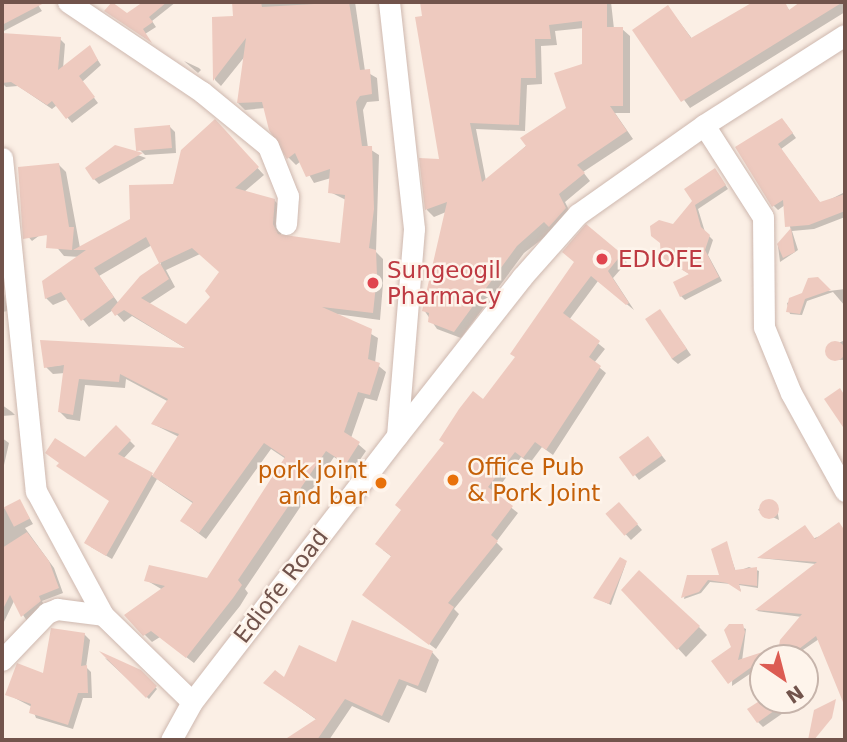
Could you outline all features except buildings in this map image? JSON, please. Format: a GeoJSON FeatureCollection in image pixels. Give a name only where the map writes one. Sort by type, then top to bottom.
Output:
{"type":"FeatureCollection","features":[{"type":"Feature","properties":{"kind":"street"},"geometry":{"type":"LineString","coordinates":[[68,2],[202,92],[268,146],[288,196],[286,224]]}},
{"type":"Feature","properties":{"kind":"street"},"geometry":{"type":"LineString","coordinates":[[389,2],[414,229],[397,436]]}},
{"type":"Feature","properties":{"kind":"street","name":"Ediofe Road"},"geometry":{"type":"LineString","coordinates":[[171,740],[192,702],[397,436],[522,277],[578,214],[704,125],[845,35]]}},
{"type":"Feature","properties":{"kind":"street"},"geometry":{"type":"LineString","coordinates":[[704,125],[763,217],[764,327],[791,393],[845,491]]}},
{"type":"Feature","properties":{"kind":"street"},"geometry":{"type":"LineString","coordinates":[[2,158],[36,491],[103,615],[192,702]]}},
{"type":"Feature","properties":{"kind":"street"},"geometry":{"type":"LineString","coordinates":[[2,660],[47,613],[57,609],[103,615]]}},
{"type":"Feature","properties":{"kind":"place","name":"EDIOFE"},"geometry":{"type":"Point","coordinates":[602,259]}},
{"type":"Feature","properties":{"kind":"place","name":"Sungeogil Pharmacy"},"geometry":{"type":"Point","coordinates":[373,283]}},
{"type":"Feature","properties":{"kind":"place","name":"Office Pub & Pork Joint"},"geometry":{"type":"Point","coordinates":[453,480]}},
{"type":"Feature","properties":{"kind":"place","name":"pork joint and bar"},"geometry":{"type":"Point","coordinates":[381,483]}}]}
